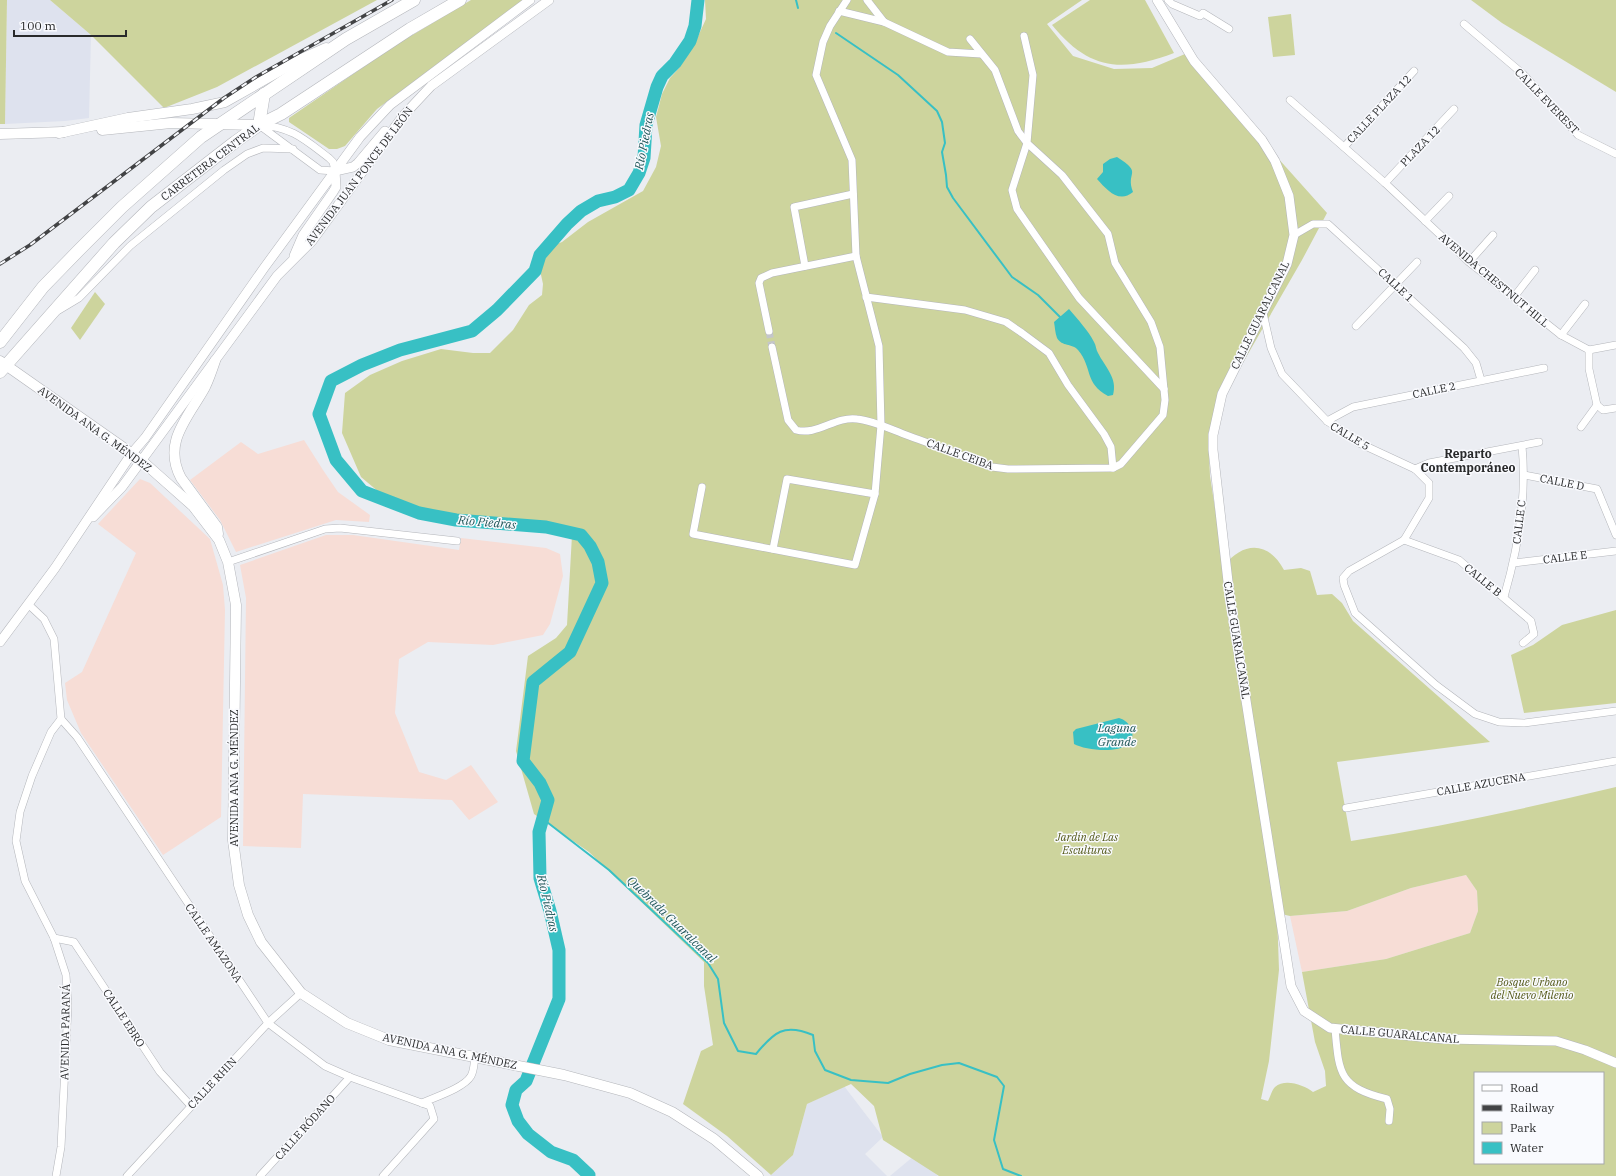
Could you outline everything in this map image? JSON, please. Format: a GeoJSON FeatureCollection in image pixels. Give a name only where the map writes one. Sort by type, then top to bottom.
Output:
{"type":"FeatureCollection","features":[{"type":"Feature","properties":{"kind":"highway","name":"CARRETERA CENTRAL"},"geometry":{"type":"LineString","coordinates":[[0,342],[43,287],[100,229],[174,161],[219,124],[346,39],[414,0]]}},
{"type":"Feature","properties":{"kind":"highway","name":"CARRETERA CENTRAL"},"geometry":{"type":"LineString","coordinates":[[2,366],[114,242],[151,207],[195,172],[259,125],[282,114],[410,29],[460,0]]}},
{"type":"Feature","properties":{"kind":"highway"},"geometry":{"type":"LineString","coordinates":[[259,125],[264,94]]}},
{"type":"Feature","properties":{"kind":"main road"},"geometry":{"type":"LineString","coordinates":[[59,133],[128,118],[192,109],[225,102],[299,60],[346,39]]}},
{"type":"Feature","properties":{"kind":"main road"},"geometry":{"type":"LineString","coordinates":[[0,134],[59,133],[172,123],[259,125]]}},
{"type":"Feature","properties":{"kind":"main road"},"geometry":{"type":"LineString","coordinates":[[215,361],[206,386],[182,424],[174,444],[174,455],[177,470],[181,478],[217,527],[219,540]]}},
{"type":"Feature","properties":{"kind":"main road","name":"AVENIDA ANA G. MÉNDEZ"},"geometry":{"type":"LineString","coordinates":[[2,366],[141,460],[193,506],[219,540],[228,562],[236,605],[233,840],[238,885],[248,915],[261,942],[301,992],[347,1023],[389,1040],[564,1075],[630,1093],[672,1112],[714,1138],[758,1176]]}},
{"type":"Feature","properties":{"kind":"street","name":"AVENIDA JUAN PONCE DE LEÓN"},"geometry":{"type":"LineString","coordinates":[[0,642],[86,522],[132,453],[145,438],[264,268],[360,137],[390,105],[530,0]]}},
{"type":"Feature","properties":{"kind":"street","name":"AVENIDA JUAN PONCE DE LEÓN"},"geometry":{"type":"LineString","coordinates":[[86,522],[122,487],[141,460],[152,449],[277,276],[312,241],[403,116],[432,86],[549,0]]}},
{"type":"Feature","properties":{"kind":"street"},"geometry":{"type":"LineString","coordinates":[[702,487],[693,534],[855,565],[875,494],[881,425],[879,346],[856,256],[852,160],[816,75],[823,42],[839,11],[847,0]]}},
{"type":"Feature","properties":{"kind":"street"},"geometry":{"type":"LineString","coordinates":[[867,0],[884,22]]}},
{"type":"Feature","properties":{"kind":"street","name":"CALLE GUARALCANAL"},"geometry":{"type":"LineString","coordinates":[[1157,0],[1194,61],[1262,140],[1275,161],[1289,196],[1294,236],[1287,264],[1222,394],[1215,418],[1213,450],[1230,599],[1291,986],[1304,1011],[1317,1021],[1335,1029],[1444,1039],[1556,1042],[1585,1050],[1616,1063]]}},
{"type":"Feature","properties":{"kind":"street"},"geometry":{"type":"LineString","coordinates":[[1168,0],[1172,4],[1200,16],[1203,13],[1229,28]]}},
{"type":"Feature","properties":{"kind":"street"},"geometry":{"type":"LineString","coordinates":[[839,11],[884,22],[948,52],[981,54]]}},
{"type":"Feature","properties":{"kind":"street","name":"CALLE EVEREST"},"geometry":{"type":"LineString","coordinates":[[1464,24],[1523,74],[1578,135],[1616,154]]}},
{"type":"Feature","properties":{"kind":"street"},"geometry":{"type":"LineString","coordinates":[[1024,36],[1033,75],[1027,143],[1012,190],[1017,209],[1079,298],[1164,389]]}},
{"type":"Feature","properties":{"kind":"street"},"geometry":{"type":"LineString","coordinates":[[866,297],[965,310],[1006,322],[1022,333],[1049,353],[1068,385],[1104,434],[1111,447],[1113,468],[1121,464],[1163,415],[1165,400],[1160,347],[1151,322],[1115,263],[1108,234],[1062,175],[1027,143],[1018,131],[995,70],[970,39]]}},
{"type":"Feature","properties":{"kind":"street","name":"CALLE PLAZA 12"},"geometry":{"type":"LineString","coordinates":[[1344,147],[1414,71]]}},
{"type":"Feature","properties":{"kind":"street","name":"AVENIDA CHESTNUT HILL"},"geometry":{"type":"LineString","coordinates":[[1290,100],[1385,183],[1470,262],[1561,335],[1589,350]]}},
{"type":"Feature","properties":{"kind":"street","name":"PLAZA 12"},"geometry":{"type":"LineString","coordinates":[[1385,183],[1454,110]]}},
{"type":"Feature","properties":{"kind":"street"},"geometry":{"type":"LineString","coordinates":[[259,125],[320,170],[335,171],[353,167],[358,163],[393,122],[403,116]]}},
{"type":"Feature","properties":{"kind":"street"},"geometry":{"type":"LineString","coordinates":[[259,125],[277,126],[294,132],[333,162],[336,186],[303,235],[292,261]]}},
{"type":"Feature","properties":{"kind":"street"},"geometry":{"type":"LineString","coordinates":[[46,319],[79,298],[130,246],[224,170],[247,154],[263,148],[293,149]]}},
{"type":"Feature","properties":{"kind":"street"},"geometry":{"type":"LineString","coordinates":[[805,266],[794,207],[853,194]]}},
{"type":"Feature","properties":{"kind":"street"},"geometry":{"type":"LineString","coordinates":[[1425,221],[1449,196]]}},
{"type":"Feature","properties":{"kind":"street","name":"CALLE 1"},"geometry":{"type":"LineString","coordinates":[[1294,236],[1313,224],[1328,224],[1464,348],[1476,363],[1481,380]]}},
{"type":"Feature","properties":{"kind":"street"},"geometry":{"type":"LineString","coordinates":[[1470,262],[1492,235]]}},
{"type":"Feature","properties":{"kind":"street"},"geometry":{"type":"LineString","coordinates":[[769,331],[759,283],[761,278],[772,273],[856,256]]}},
{"type":"Feature","properties":{"kind":"street"},"geometry":{"type":"LineString","coordinates":[[1356,326],[1417,262]]}},
{"type":"Feature","properties":{"kind":"street"},"geometry":{"type":"LineString","coordinates":[[1514,297],[1535,270]]}},
{"type":"Feature","properties":{"kind":"street"},"geometry":{"type":"LineString","coordinates":[[1561,335],[1585,304]]}},
{"type":"Feature","properties":{"kind":"street","name":"CALLE 5"},"geometry":{"type":"LineString","coordinates":[[1263,314],[1271,348],[1282,374],[1327,421],[1359,443],[1415,470],[1429,483],[1430,498],[1404,540]]}},
{"type":"Feature","properties":{"kind":"street"},"geometry":{"type":"LineString","coordinates":[[1616,344],[1589,350],[1589,369],[1597,405],[1604,410],[1616,408]]}},
{"type":"Feature","properties":{"kind":"street","name":"CALLE CEIBA"},"geometry":{"type":"LineString","coordinates":[[772,347],[788,420],[796,430],[814,431],[825,425],[852,418],[881,425],[992,467],[1008,470],[1113,468]]}},
{"type":"Feature","properties":{"kind":"street","name":"CALLE 2"},"geometry":{"type":"LineString","coordinates":[[1327,421],[1353,407],[1544,368]]}},
{"type":"Feature","properties":{"kind":"street"},"geometry":{"type":"LineString","coordinates":[[1581,428],[1597,405]]}},
{"type":"Feature","properties":{"kind":"street","name":"AVENIDA JUAN PONCE DE LEÓN"},"geometry":{"type":"LineString","coordinates":[[141,460],[140,451],[145,438]]}},
{"type":"Feature","properties":{"kind":"street"},"geometry":{"type":"LineString","coordinates":[[1415,470],[1429,463],[1539,442]]}},
{"type":"Feature","properties":{"kind":"street","name":"CALLE C"},"geometry":{"type":"LineString","coordinates":[[1504,597],[1514,563],[1524,475],[1522,446]]}},
{"type":"Feature","properties":{"kind":"street","name":"CALLE D"},"geometry":{"type":"LineString","coordinates":[[1524,475],[1597,489],[1616,535]]}},
{"type":"Feature","properties":{"kind":"street"},"geometry":{"type":"LineString","coordinates":[[773,549],[787,479],[875,494]]}},
{"type":"Feature","properties":{"kind":"street"},"geometry":{"type":"LineString","coordinates":[[228,562],[325,529],[340,528],[457,541]]}},
{"type":"Feature","properties":{"kind":"street"},"geometry":{"type":"LineString","coordinates":[[1404,540],[1348,571],[1344,578],[1344,585],[1355,613],[1436,686],[1475,714],[1498,722],[1524,723],[1616,711]]}},
{"type":"Feature","properties":{"kind":"street","name":"CALLE B"},"geometry":{"type":"LineString","coordinates":[[1404,540],[1459,560],[1532,621],[1534,634],[1523,643]]}},
{"type":"Feature","properties":{"kind":"street","name":"CALLE E"},"geometry":{"type":"LineString","coordinates":[[1514,563],[1616,551]]}},
{"type":"Feature","properties":{"kind":"street"},"geometry":{"type":"LineString","coordinates":[[28,604],[44,620],[54,639],[61,719]]}},
{"type":"Feature","properties":{"kind":"street","name":"AVENIDA PARANÁ"},"geometry":{"type":"LineString","coordinates":[[56,1176],[61,1147],[68,1006],[66,975],[54,938],[25,881],[16,841],[20,812],[32,776],[51,732],[61,719]]}},
{"type":"Feature","properties":{"kind":"street","name":"CALLE AMAZONA"},"geometry":{"type":"LineString","coordinates":[[61,719],[77,737],[268,1023],[325,1066],[350,1077],[422,1103]]}},
{"type":"Feature","properties":{"kind":"street"},"geometry":{"type":"LineString","coordinates":[[1607,753],[1612,761]]}},
{"type":"Feature","properties":{"kind":"street","name":"CALLE AZUCENA"},"geometry":{"type":"LineString","coordinates":[[1346,808],[1612,761]]}},
{"type":"Feature","properties":{"kind":"street","name":"CALLE EBRO"},"geometry":{"type":"LineString","coordinates":[[54,938],[74,942],[160,1072],[191,1106]]}},
{"type":"Feature","properties":{"kind":"street","name":"CALLE RHIN"},"geometry":{"type":"LineString","coordinates":[[126,1176],[268,1023],[301,992]]}},
{"type":"Feature","properties":{"kind":"street"},"geometry":{"type":"LineString","coordinates":[[1335,1029],[1338,1063],[1344,1077],[1351,1085],[1366,1094],[1387,1099],[1390,1109],[1388,1121]]}},
{"type":"Feature","properties":{"kind":"street"},"geometry":{"type":"LineString","coordinates":[[422,1103],[450,1091],[468,1081],[472,1075],[475,1057]]}},
{"type":"Feature","properties":{"kind":"street","name":"CALLE RÓDANO"},"geometry":{"type":"LineString","coordinates":[[260,1176],[350,1077]]}},
{"type":"Feature","properties":{"kind":"street"},"geometry":{"type":"LineString","coordinates":[[383,1176],[434,1119],[430,1106],[422,1103]]}},
{"type":"Feature","properties":{"kind":"shaded area"},"geometry":{"type":"Polygon","coordinates":[[[7,0],[50,0],[91,35],[89,118],[65,121],[5,124],[7,0]]]}},
{"type":"Feature","properties":{"kind":"shaded area"},"geometry":{"type":"Polygon","coordinates":[[[304,440],[338,492],[370,515],[369,522],[336,520],[236,552],[220,520],[190,480],[241,442],[258,454],[304,440]]]}},
{"type":"Feature","properties":{"kind":"shaded area"},"geometry":{"type":"Polygon","coordinates":[[[140,479],[150,483],[210,539],[223,585],[225,610],[221,817],[163,855],[81,733],[67,700],[65,683],[82,672],[136,553],[98,524],[140,479]]]}},
{"type":"Feature","properties":{"kind":"shaded area"},"geometry":{"type":"Polygon","coordinates":[[[326,535],[353,535],[459,550],[461,538],[546,548],[560,554],[563,576],[550,624],[543,635],[493,645],[428,642],[399,659],[395,713],[419,772],[446,780],[471,765],[498,802],[469,820],[452,800],[303,794],[301,848],[243,846],[246,598],[240,565],[326,535]]]}},
{"type":"Feature","properties":{"kind":"shaded area"},"geometry":{"type":"Polygon","coordinates":[[[1466,875],[1477,891],[1478,911],[1470,933],[1386,959],[1302,972],[1290,916],[1347,911],[1411,888],[1466,875]]]}},
{"type":"Feature","properties":{"kind":"shaded area"},"geometry":{"type":"Polygon","coordinates":[[[844,1086],[883,1137],[865,1154],[887,1176],[770,1176],[793,1155],[807,1104],[844,1086]]]}},
{"type":"Feature","properties":{"kind":"shaded area"},"geometry":{"type":"Polygon","coordinates":[[[914,1156],[938,1176],[890,1176],[914,1156]]]}},
{"type":"Feature","properties":{"kind":"green space"},"geometry":{"type":"Polygon","coordinates":[[[0,0],[7,0],[5,124],[0,124],[0,0]]]}},
{"type":"Feature","properties":{"kind":"green space"},"geometry":{"type":"Polygon","coordinates":[[[50,0],[377,0],[217,87],[164,108],[91,35],[50,0]]]}},
{"type":"Feature","properties":{"kind":"green space"},"geometry":{"type":"Polygon","coordinates":[[[471,0],[523,0],[377,109],[345,146],[337,149],[329,149],[289,122],[289,118],[394,46],[471,0]]]}},
{"type":"Feature","properties":{"kind":"green space"},"geometry":{"type":"Polygon","coordinates":[[[705,0],[1082,0],[1047,24],[1073,56],[1114,69],[1152,68],[1185,54],[1327,213],[1302,260],[1222,399],[1208,434],[1210,476],[1224,566],[1239,552],[1256,548],[1263,549],[1271,554],[1278,560],[1284,570],[1301,568],[1310,571],[1317,595],[1332,594],[1342,603],[1353,621],[1490,742],[1337,762],[1351,841],[1484,817],[1616,787],[1616,1176],[939,1176],[883,1140],[874,1106],[851,1084],[807,1104],[793,1155],[771,1175],[727,1136],[683,1104],[701,1051],[713,1045],[704,986],[704,962],[589,852],[534,814],[516,751],[528,656],[556,638],[567,625],[572,535],[563,532],[453,522],[399,509],[361,477],[342,433],[345,393],[370,375],[402,361],[441,349],[473,353],[490,353],[513,330],[529,305],[542,295],[543,284],[536,252],[562,242],[588,222],[643,191],[656,167],[661,146],[656,117],[662,94],[670,78],[679,68],[694,45],[706,19],[705,0]],[[1466,875],[1411,888],[1347,911],[1290,916],[1277,913],[1279,970],[1269,1061],[1261,1099],[1268,1101],[1275,1087],[1284,1083],[1300,1085],[1313,1092],[1326,1086],[1325,1071],[1315,1042],[1302,972],[1386,959],[1470,933],[1478,911],[1477,891],[1466,875]]]}},
{"type":"Feature","properties":{"kind":"green space"},"geometry":{"type":"Polygon","coordinates":[[[1090,0],[1145,0],[1174,53],[1138,63],[1122,65],[1093,59],[1079,51],[1052,25],[1090,0]]]}},
{"type":"Feature","properties":{"kind":"green space"},"geometry":{"type":"Polygon","coordinates":[[[1471,0],[1616,0],[1616,92],[1502,23],[1471,0]]]}},
{"type":"Feature","properties":{"kind":"green space"},"geometry":{"type":"Polygon","coordinates":[[[1291,14],[1295,55],[1273,57],[1268,17],[1291,14]]]}},
{"type":"Feature","properties":{"kind":"green space"},"geometry":{"type":"Polygon","coordinates":[[[95,292],[105,304],[80,340],[71,328],[95,292]]]}},
{"type":"Feature","properties":{"kind":"green space"},"geometry":{"type":"Polygon","coordinates":[[[1616,610],[1616,703],[1524,713],[1511,655],[1533,645],[1562,625],[1616,610]]]}},
{"type":"Feature","properties":{"kind":"water"},"geometry":{"type":"Polygon","coordinates":[[[1117,157],[1132,170],[1131,185],[1133,192],[1123,197],[1109,191],[1097,179],[1103,172],[1103,164],[1110,159],[1117,157]]]}},
{"type":"Feature","properties":{"kind":"water"},"geometry":{"type":"Polygon","coordinates":[[[1069,309],[1083,325],[1095,343],[1097,352],[1110,373],[1114,383],[1113,395],[1108,396],[1095,386],[1086,363],[1078,350],[1073,346],[1062,343],[1057,338],[1054,322],[1069,309]]]}},
{"type":"Feature","properties":{"kind":"water","name":"Laguna Grande"},"geometry":{"type":"Polygon","coordinates":[[[1119,718],[1129,725],[1132,733],[1131,740],[1123,747],[1101,750],[1086,748],[1074,744],[1073,732],[1076,729],[1119,718]]]}},
{"type":"Feature","properties":{"kind":"waterway","name":"Río Piedras"},"geometry":{"type":"LineString","coordinates":[[588,1176],[589,1175],[573,1160],[551,1152],[528,1134],[518,1121],[512,1105],[516,1090],[526,1081],[559,999],[559,950],[550,911],[540,878],[539,832],[548,800],[540,783],[523,761],[533,682],[570,652],[602,583],[598,562],[590,546],[581,535],[546,527],[456,520],[419,513],[362,491],[336,460],[319,414],[331,381],[362,365],[400,350],[472,331],[497,310],[535,271],[540,255],[567,224],[581,211],[598,201],[615,197],[629,190],[639,173],[644,158],[646,125],[657,87],[662,76],[675,63],[690,41],[695,26],[698,0]]}},
{"type":"Feature","properties":{"kind":"waterway"},"geometry":{"type":"LineString","coordinates":[[796,0],[798,8]]}},
{"type":"Feature","properties":{"kind":"waterway"},"geometry":{"type":"LineString","coordinates":[[836,33],[898,75],[937,111],[942,122],[945,143],[942,152],[947,187],[953,198],[1012,277],[1038,295],[1060,317]]}},
{"type":"Feature","properties":{"kind":"waterway","name":"Quebrada Guaralcanal"},"geometry":{"type":"LineString","coordinates":[[543,819],[609,870],[708,963],[718,979],[724,1023],[738,1051],[756,1054],[774,1035],[787,1030],[794,1030],[803,1031],[813,1035],[815,1051],[825,1070],[851,1080],[888,1083],[910,1074],[942,1065],[959,1063],[997,1077],[1004,1086],[994,1140],[1003,1169],[1021,1176]]}},
{"type":"Feature","properties":{"kind":"tunnel"},"geometry":{"type":"LineString","coordinates":[[769,331],[772,347]]}},
{"type":"Feature","properties":{"kind":"railway"},"geometry":{"type":"LineString","coordinates":[[0,264],[30,245],[224,98],[256,77],[392,0]]}},
{"type":"Feature","properties":{"kind":"district","name":"Reparto Contemporáneo"},"geometry":{"type":"Point","coordinates":[1468,460]}},
{"type":"Feature","properties":{"kind":"park label","name":"Jardín de Las Esculturas"},"geometry":{"type":"Point","coordinates":[1087,843]}},
{"type":"Feature","properties":{"kind":"park label","name":"Bosque Urbano del Nuevo Milenio"},"geometry":{"type":"Point","coordinates":[1532,988]}}]}
